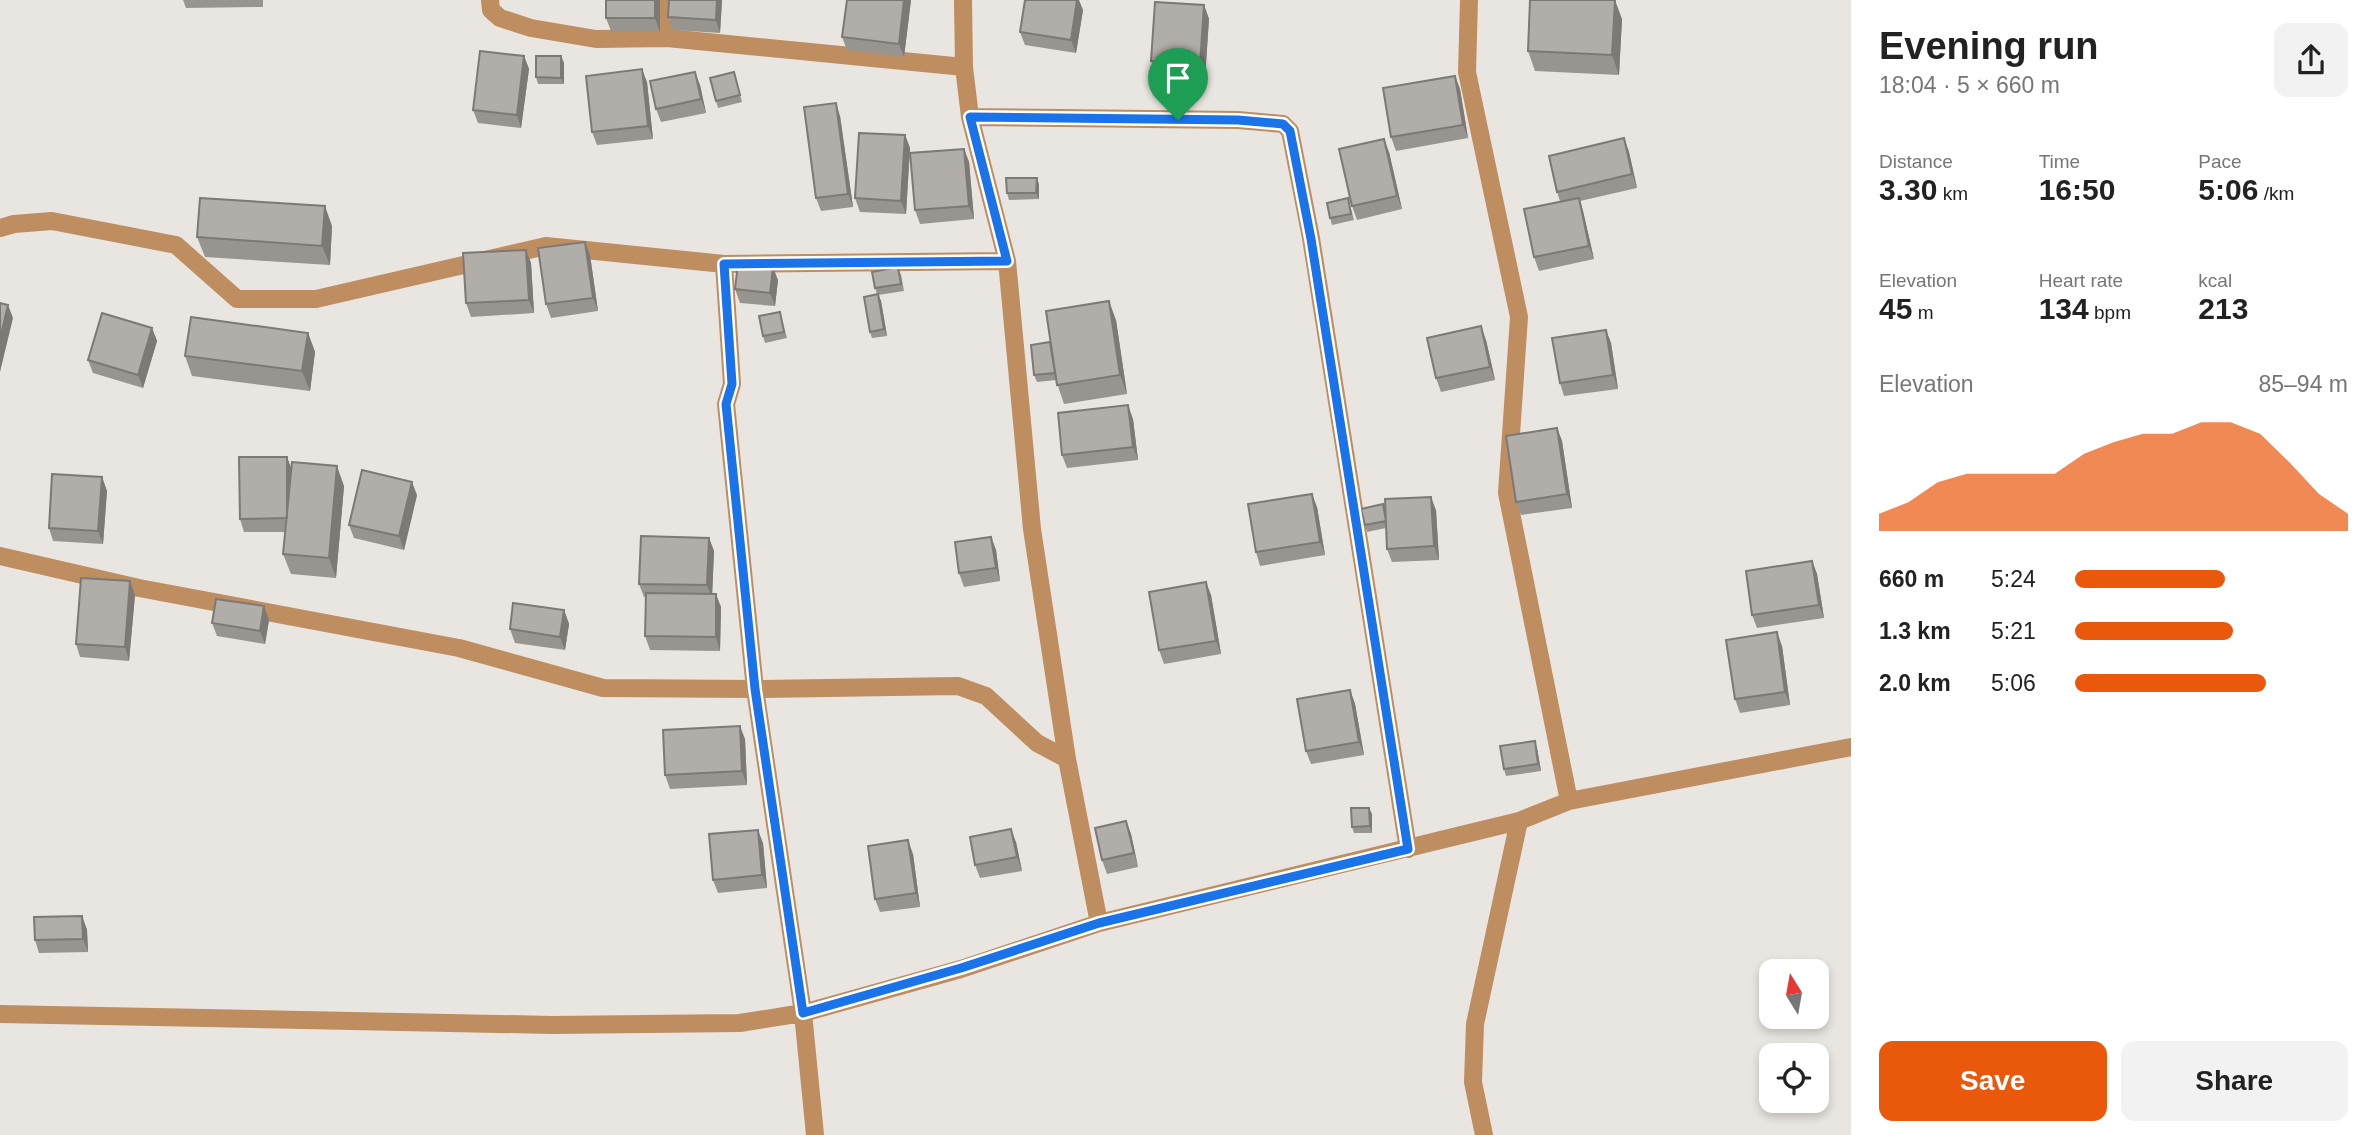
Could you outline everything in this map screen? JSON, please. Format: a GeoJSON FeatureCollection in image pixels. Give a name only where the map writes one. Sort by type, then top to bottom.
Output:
{"type":"FeatureCollection","features":[{"type":"Feature","properties":{"kind":"street"},"geometry":{"type":"LineString","coordinates":[[490,0],[491,10],[500,18],[531,28],[596,39],[667,38],[964,67]]}},
{"type":"Feature","properties":{"kind":"street"},"geometry":{"type":"LineString","coordinates":[[667,38],[668,0]]}},
{"type":"Feature","properties":{"kind":"street"},"geometry":{"type":"LineString","coordinates":[[963,0],[964,67],[970,117],[1007,261],[1032,529],[1067,759],[1099,923]]}},
{"type":"Feature","properties":{"kind":"street"},"geometry":{"type":"LineString","coordinates":[[1469,0],[1467,72],[1519,317],[1507,493],[1569,800]]}},
{"type":"Feature","properties":{"kind":"street"},"geometry":{"type":"LineString","coordinates":[[970,117],[1238,120],[1283,124],[1290,131],[1311,239],[1408,849]]}},
{"type":"Feature","properties":{"kind":"street"},"geometry":{"type":"LineString","coordinates":[[0,228],[52,221],[176,245],[237,299],[316,299],[546,246],[724,264],[1007,261]]}},
{"type":"Feature","properties":{"kind":"street"},"geometry":{"type":"LineString","coordinates":[[724,264],[732,384],[726,404],[755,689],[803,1013],[815,1135]]}},
{"type":"Feature","properties":{"kind":"street"},"geometry":{"type":"LineString","coordinates":[[0,556],[139,588],[459,648],[603,688],[958,686],[986,696],[1037,743],[1067,759]]}},
{"type":"Feature","properties":{"kind":"street"},"geometry":{"type":"LineString","coordinates":[[0,1014],[552,1025],[740,1023],[803,1013],[961,968],[1099,923],[1519,821],[1569,800],[1851,747]]}},
{"type":"Feature","properties":{"kind":"street"},"geometry":{"type":"LineString","coordinates":[[1484,1135],[1474,1082],[1475,1024],[1519,821]]}},
{"type":"Feature","properties":{"kind":"building"},"geometry":{"type":"Polygon","coordinates":[[[606,0],[655,0],[655,18],[606,18],[606,0]]]}},
{"type":"Feature","properties":{"kind":"building"},"geometry":{"type":"Polygon","coordinates":[[[669,0],[717,0],[716,20],[668,17],[669,0]]]}},
{"type":"Feature","properties":{"kind":"building"},"geometry":{"type":"Polygon","coordinates":[[[847,0],[904,0],[899,44],[842,37],[847,0]]]}},
{"type":"Feature","properties":{"kind":"building"},"geometry":{"type":"Polygon","coordinates":[[[1025,0],[1077,0],[1071,40],[1020,32],[1025,0]]]}},
{"type":"Feature","properties":{"kind":"building"},"geometry":{"type":"Polygon","coordinates":[[[1530,0],[1615,0],[1612,55],[1528,51],[1530,0]]]}},
{"type":"Feature","properties":{"kind":"building"},"geometry":{"type":"Polygon","coordinates":[[[1155,2],[1204,5],[1200,64],[1151,61],[1155,2]]]}},
{"type":"Feature","properties":{"kind":"building"},"geometry":{"type":"Polygon","coordinates":[[[480,51],[524,56],[517,115],[473,110],[480,51]]]}},
{"type":"Feature","properties":{"kind":"building"},"geometry":{"type":"Polygon","coordinates":[[[536,56],[561,56],[561,78],[536,77],[536,56]]]}},
{"type":"Feature","properties":{"kind":"building"},"geometry":{"type":"Polygon","coordinates":[[[642,69],[648,126],[592,132],[586,76],[642,69]]]}},
{"type":"Feature","properties":{"kind":"building"},"geometry":{"type":"Polygon","coordinates":[[[695,72],[701,99],[656,109],[650,81],[695,72]]]}},
{"type":"Feature","properties":{"kind":"building"},"geometry":{"type":"Polygon","coordinates":[[[734,72],[740,95],[716,101],[710,78],[734,72]]]}},
{"type":"Feature","properties":{"kind":"building"},"geometry":{"type":"Polygon","coordinates":[[[1455,76],[1463,125],[1391,137],[1383,88],[1455,76]]]}},
{"type":"Feature","properties":{"kind":"building"},"geometry":{"type":"Polygon","coordinates":[[[836,103],[848,194],[816,198],[804,107],[836,103]]]}},
{"type":"Feature","properties":{"kind":"building"},"geometry":{"type":"Polygon","coordinates":[[[859,133],[905,135],[901,201],[855,198],[859,133]]]}},
{"type":"Feature","properties":{"kind":"building"},"geometry":{"type":"Polygon","coordinates":[[[1624,138],[1632,174],[1557,192],[1549,156],[1624,138]]]}},
{"type":"Feature","properties":{"kind":"building"},"geometry":{"type":"Polygon","coordinates":[[[1384,139],[1397,196],[1352,206],[1339,149],[1384,139]]]}},
{"type":"Feature","properties":{"kind":"building"},"geometry":{"type":"Polygon","coordinates":[[[964,149],[969,206],[915,210],[910,153],[964,149]]]}},
{"type":"Feature","properties":{"kind":"building"},"geometry":{"type":"Polygon","coordinates":[[[1006,178],[1037,178],[1036,193],[1007,193],[1006,178]]]}},
{"type":"Feature","properties":{"kind":"building"},"geometry":{"type":"Polygon","coordinates":[[[200,198],[325,206],[322,246],[197,237],[200,198]]]}},
{"type":"Feature","properties":{"kind":"building"},"geometry":{"type":"Polygon","coordinates":[[[1348,198],[1351,214],[1330,218],[1327,203],[1348,198]]]}},
{"type":"Feature","properties":{"kind":"building"},"geometry":{"type":"Polygon","coordinates":[[[1579,198],[1589,246],[1534,257],[1524,209],[1579,198]]]}},
{"type":"Feature","properties":{"kind":"building"},"geometry":{"type":"Polygon","coordinates":[[[585,242],[593,298],[546,304],[538,248],[585,242]]]}},
{"type":"Feature","properties":{"kind":"building"},"geometry":{"type":"Polygon","coordinates":[[[526,250],[529,300],[466,303],[463,253],[526,250]]]}},
{"type":"Feature","properties":{"kind":"building"},"geometry":{"type":"Polygon","coordinates":[[[738,263],[773,267],[770,293],[735,289],[738,263]]]}},
{"type":"Feature","properties":{"kind":"building"},"geometry":{"type":"Polygon","coordinates":[[[898,267],[901,284],[875,288],[872,272],[898,267]]]}},
{"type":"Feature","properties":{"kind":"building"},"geometry":{"type":"Polygon","coordinates":[[[878,294],[884,329],[870,332],[864,297],[878,294]]]}},
{"type":"Feature","properties":{"kind":"building"},"geometry":{"type":"Polygon","coordinates":[[[1109,301],[1120,375],[1057,385],[1046,311],[1109,301]]]}},
{"type":"Feature","properties":{"kind":"building"},"geometry":{"type":"Polygon","coordinates":[[[0,303],[8,305],[0,339],[0,303]]]}},
{"type":"Feature","properties":{"kind":"building"},"geometry":{"type":"Polygon","coordinates":[[[780,312],[784,332],[763,336],[759,316],[780,312]]]}},
{"type":"Feature","properties":{"kind":"building"},"geometry":{"type":"Polygon","coordinates":[[[102,313],[152,328],[138,375],[88,360],[102,313]]]}},
{"type":"Feature","properties":{"kind":"building"},"geometry":{"type":"Polygon","coordinates":[[[191,317],[308,333],[302,371],[185,356],[191,317]]]}},
{"type":"Feature","properties":{"kind":"building"},"geometry":{"type":"Polygon","coordinates":[[[1481,326],[1490,367],[1436,378],[1427,338],[1481,326]]]}},
{"type":"Feature","properties":{"kind":"building"},"geometry":{"type":"Polygon","coordinates":[[[1606,330],[1613,375],[1560,383],[1552,338],[1606,330]]]}},
{"type":"Feature","properties":{"kind":"building"},"geometry":{"type":"Polygon","coordinates":[[[1050,342],[1055,373],[1034,375],[1031,345],[1050,342]]]}},
{"type":"Feature","properties":{"kind":"building"},"geometry":{"type":"Polygon","coordinates":[[[1128,405],[1133,447],[1062,455],[1058,413],[1128,405]]]}},
{"type":"Feature","properties":{"kind":"building"},"geometry":{"type":"Polygon","coordinates":[[[1557,428],[1567,494],[1516,502],[1506,436],[1557,428]]]}},
{"type":"Feature","properties":{"kind":"building"},"geometry":{"type":"Polygon","coordinates":[[[239,457],[287,457],[287,518],[240,519],[239,457]]]}},
{"type":"Feature","properties":{"kind":"building"},"geometry":{"type":"Polygon","coordinates":[[[292,462],[337,466],[329,558],[283,554],[292,462]]]}},
{"type":"Feature","properties":{"kind":"building"},"geometry":{"type":"Polygon","coordinates":[[[362,470],[412,482],[399,536],[349,525],[362,470]]]}},
{"type":"Feature","properties":{"kind":"building"},"geometry":{"type":"Polygon","coordinates":[[[52,474],[102,477],[98,531],[49,528],[52,474]]]}},
{"type":"Feature","properties":{"kind":"building"},"geometry":{"type":"Polygon","coordinates":[[[1312,494],[1320,542],[1256,552],[1248,504],[1312,494]]]}},
{"type":"Feature","properties":{"kind":"building"},"geometry":{"type":"Polygon","coordinates":[[[1431,497],[1434,546],[1387,549],[1385,499],[1431,497]]]}},
{"type":"Feature","properties":{"kind":"building"},"geometry":{"type":"Polygon","coordinates":[[[1383,504],[1386,521],[1365,525],[1361,509],[1383,504]]]}},
{"type":"Feature","properties":{"kind":"building"},"geometry":{"type":"Polygon","coordinates":[[[641,536],[709,538],[707,585],[639,584],[641,536]]]}},
{"type":"Feature","properties":{"kind":"building"},"geometry":{"type":"Polygon","coordinates":[[[991,537],[996,568],[959,573],[955,542],[991,537]]]}},
{"type":"Feature","properties":{"kind":"building"},"geometry":{"type":"Polygon","coordinates":[[[1812,561],[1819,605],[1752,615],[1746,571],[1812,561]]]}},
{"type":"Feature","properties":{"kind":"building"},"geometry":{"type":"Polygon","coordinates":[[[81,578],[130,581],[125,647],[76,644],[81,578]]]}},
{"type":"Feature","properties":{"kind":"building"},"geometry":{"type":"Polygon","coordinates":[[[1206,582],[1216,641],[1159,650],[1149,592],[1206,582]]]}},
{"type":"Feature","properties":{"kind":"building"},"geometry":{"type":"Polygon","coordinates":[[[646,593],[716,594],[716,637],[645,636],[646,593]]]}},
{"type":"Feature","properties":{"kind":"building"},"geometry":{"type":"Polygon","coordinates":[[[216,599],[264,606],[260,631],[212,623],[216,599]]]}},
{"type":"Feature","properties":{"kind":"building"},"geometry":{"type":"Polygon","coordinates":[[[513,603],[564,610],[560,637],[510,629],[513,603]]]}},
{"type":"Feature","properties":{"kind":"building"},"geometry":{"type":"Polygon","coordinates":[[[1777,632],[1785,692],[1735,699],[1726,640],[1777,632]]]}},
{"type":"Feature","properties":{"kind":"building"},"geometry":{"type":"Polygon","coordinates":[[[1350,690],[1359,742],[1306,751],[1297,699],[1350,690]]]}},
{"type":"Feature","properties":{"kind":"building"},"geometry":{"type":"Polygon","coordinates":[[[740,726],[742,771],[665,775],[663,730],[740,726]]]}},
{"type":"Feature","properties":{"kind":"building"},"geometry":{"type":"Polygon","coordinates":[[[1535,741],[1538,764],[1504,769],[1500,746],[1535,741]]]}},
{"type":"Feature","properties":{"kind":"building"},"geometry":{"type":"Polygon","coordinates":[[[1351,808],[1369,808],[1370,826],[1352,827],[1351,808]]]}},
{"type":"Feature","properties":{"kind":"building"},"geometry":{"type":"Polygon","coordinates":[[[1126,821],[1134,853],[1102,860],[1095,828],[1126,821]]]}},
{"type":"Feature","properties":{"kind":"building"},"geometry":{"type":"Polygon","coordinates":[[[1011,829],[1017,857],[975,865],[970,837],[1011,829]]]}},
{"type":"Feature","properties":{"kind":"building"},"geometry":{"type":"Polygon","coordinates":[[[758,830],[762,875],[713,880],[709,834],[758,830]]]}},
{"type":"Feature","properties":{"kind":"building"},"geometry":{"type":"Polygon","coordinates":[[[908,840],[916,893],[875,899],[868,846],[908,840]]]}},
{"type":"Feature","properties":{"kind":"building"},"geometry":{"type":"Polygon","coordinates":[[[82,916],[83,939],[35,940],[34,917],[82,916]]]}},
{"type":"Feature","properties":{"kind":"route"},"geometry":{"type":"LineString","coordinates":[[970,117],[1178,120],[1238,120],[1283,124],[1290,131],[1311,239],[1408,849],[1099,923],[961,968],[803,1013],[755,689],[726,404],[732,384],[724,264],[1007,261],[970,117]]}}]}
